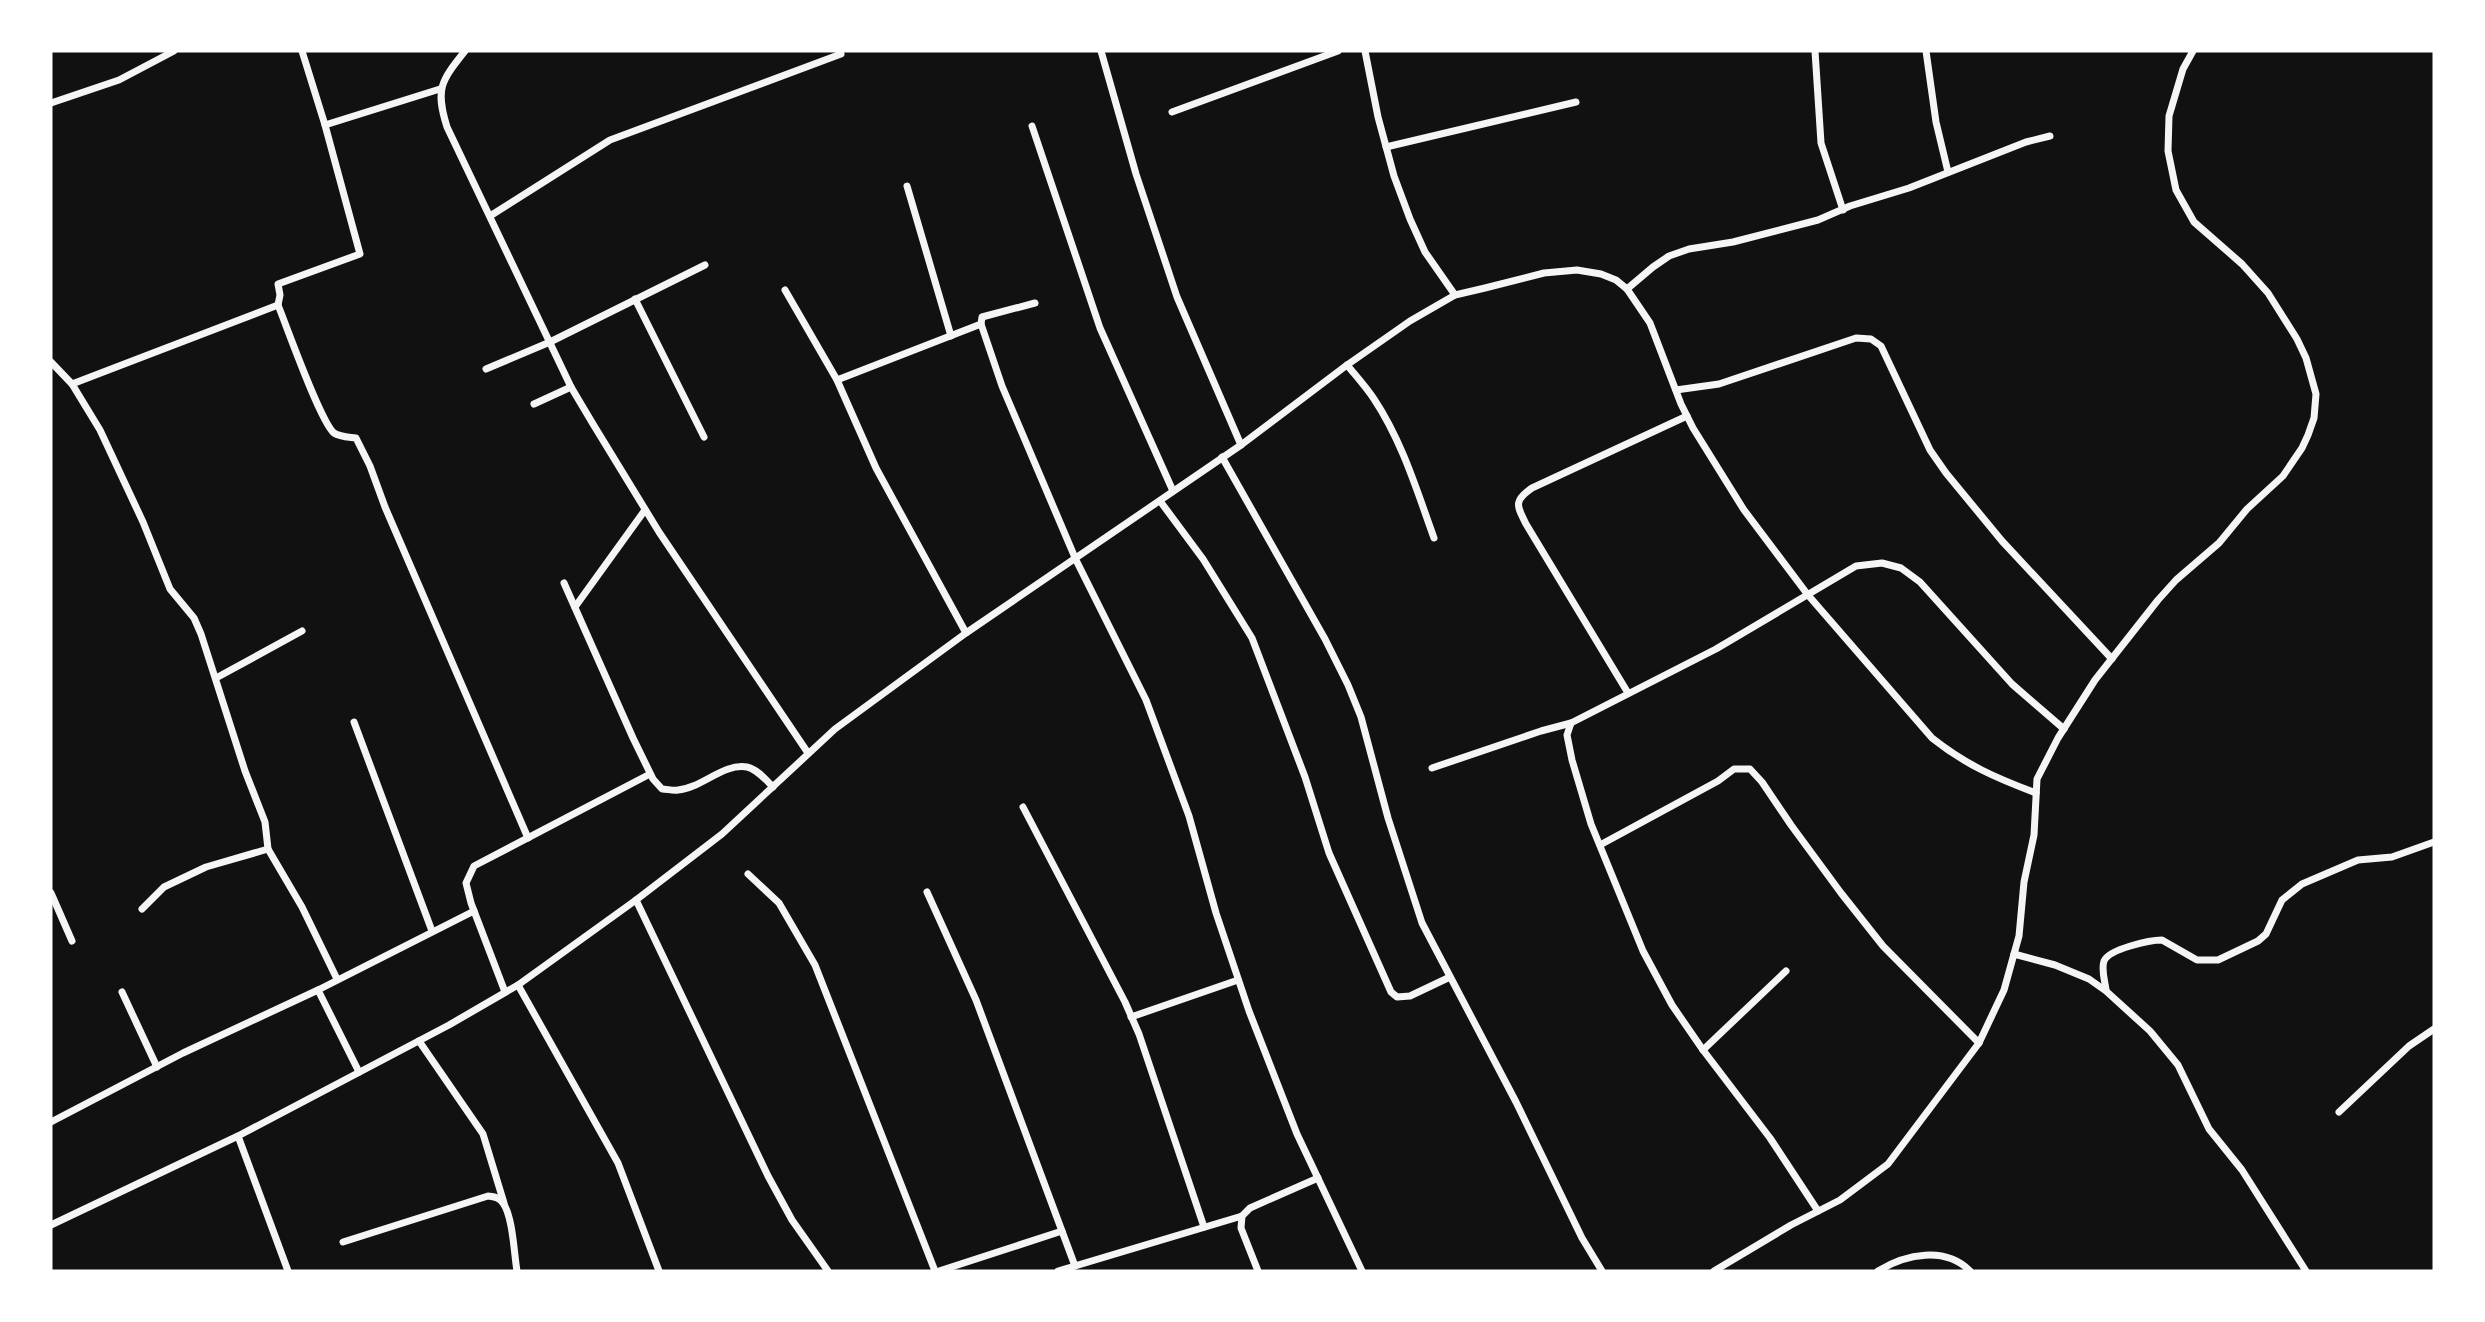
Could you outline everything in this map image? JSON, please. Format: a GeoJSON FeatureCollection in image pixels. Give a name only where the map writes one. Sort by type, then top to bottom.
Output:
{"type":"FeatureCollection","features":[{"type":"Feature","properties":{"kind":"street"},"geometry":{"type":"LineString","coordinates":[[51,103],[119,80],[174,51]]}},
{"type":"Feature","properties":{"kind":"street"},"geometry":{"type":"LineString","coordinates":[[302,51],[325,125],[359,254],[278,284],[278,305],[313,394],[333,432],[343,437],[356,438],[370,466],[528,838]]}},
{"type":"Feature","properties":{"kind":"street"},"geometry":{"type":"LineString","coordinates":[[466,51],[440,89],[440,106],[447,127],[571,387],[645,510],[808,753]]}},
{"type":"Feature","properties":{"kind":"street"},"geometry":{"type":"LineString","coordinates":[[1101,51],[1136,174],[1177,297],[1241,445]]}},
{"type":"Feature","properties":{"kind":"street"},"geometry":{"type":"LineString","coordinates":[[1172,112],[1338,51]]}},
{"type":"Feature","properties":{"kind":"street"},"geometry":{"type":"LineString","coordinates":[[1366,51],[1378,117],[1402,198],[1420,241],[1455,295]]}},
{"type":"Feature","properties":{"kind":"street"},"geometry":{"type":"LineString","coordinates":[[1815,51],[1821,143],[1843,210]]}},
{"type":"Feature","properties":{"kind":"street"},"geometry":{"type":"LineString","coordinates":[[1926,51],[1936,122],[1948,172]]}},
{"type":"Feature","properties":{"kind":"street"},"geometry":{"type":"LineString","coordinates":[[1714,1271],[1857,1189],[1888,1164],[1979,1043],[1996,1011],[2019,936],[2024,882],[2034,835],[2037,779],[2064,729],[2112,659],[2176,580],[2218,543],[2292,464],[2308,435],[2316,404],[2314,383],[2306,358],[2282,312],[2242,264],[2194,222],[2176,190],[2168,151],[2169,116],[2183,69],[2193,51]]}},
{"type":"Feature","properties":{"kind":"street"},"geometry":{"type":"LineString","coordinates":[[490,216],[610,140],[841,54]]}},
{"type":"Feature","properties":{"kind":"street"},"geometry":{"type":"LineString","coordinates":[[325,125],[440,89]]}},
{"type":"Feature","properties":{"kind":"street"},"geometry":{"type":"LineString","coordinates":[[1386,147],[1576,102]]}},
{"type":"Feature","properties":{"kind":"street"},"geometry":{"type":"LineString","coordinates":[[1032,126],[1100,328],[1172,491]]}},
{"type":"Feature","properties":{"kind":"street"},"geometry":{"type":"LineString","coordinates":[[1627,289],[1669,256],[1689,249],[1733,242],[1818,220],[2026,142],[2050,136]]}},
{"type":"Feature","properties":{"kind":"street"},"geometry":{"type":"LineString","coordinates":[[907,186],[951,336]]}},
{"type":"Feature","properties":{"kind":"street"},"geometry":{"type":"LineString","coordinates":[[486,369],[550,342],[705,265]]}},
{"type":"Feature","properties":{"kind":"street"},"geometry":{"type":"LineString","coordinates":[[51,1225],[238,1136],[419,1041],[518,985],[722,834],[835,729],[966,633],[1241,445],[1410,321],[1455,295],[1544,272],[1577,270],[1601,274],[1616,280],[1627,289],[1650,323],[1687,416],[1744,510],[1808,595],[1933,738],[1954,755],[1984,773],[2036,793]]}},
{"type":"Feature","properties":{"kind":"street"},"geometry":{"type":"LineString","coordinates":[[785,290],[837,380],[876,468],[966,633]]}},
{"type":"Feature","properties":{"kind":"street"},"geometry":{"type":"LineString","coordinates":[[635,299],[704,437]]}},
{"type":"Feature","properties":{"kind":"street"},"geometry":{"type":"LineString","coordinates":[[1034,303],[982,317],[981,324],[1007,398],[1076,559],[1146,701],[1189,816],[1238,980],[1297,1134],[1362,1271]]}},
{"type":"Feature","properties":{"kind":"street"},"geometry":{"type":"LineString","coordinates":[[72,384],[278,305]]}},
{"type":"Feature","properties":{"kind":"street"},"geometry":{"type":"LineString","coordinates":[[837,380],[981,324]]}},
{"type":"Feature","properties":{"kind":"street"},"geometry":{"type":"LineString","coordinates":[[1676,390],[1719,384],[1829,345],[1856,338],[1871,339],[1881,346],[1930,450],[1946,473],[2002,541],[2112,659]]}},
{"type":"Feature","properties":{"kind":"street"},"geometry":{"type":"LineString","coordinates":[[51,362],[72,384],[100,430],[143,522],[170,589],[194,618],[245,771],[265,822],[268,849],[302,907],[337,979]]}},
{"type":"Feature","properties":{"kind":"street"},"geometry":{"type":"LineString","coordinates":[[1347,365],[1373,398],[1388,423],[1401,449],[1434,538]]}},
{"type":"Feature","properties":{"kind":"street"},"geometry":{"type":"LineString","coordinates":[[534,404],[571,387]]}},
{"type":"Feature","properties":{"kind":"street"},"geometry":{"type":"LineString","coordinates":[[1628,693],[1518,507],[1521,496],[1531,488],[1687,416]]}},
{"type":"Feature","properties":{"kind":"street"},"geometry":{"type":"LineString","coordinates":[[1222,457],[1308,608],[1348,685],[1361,718],[1388,818],[1422,923],[1516,1102],[1582,1238],[1602,1271]]}},
{"type":"Feature","properties":{"kind":"street"},"geometry":{"type":"LineString","coordinates":[[1160,501],[1203,559],[1252,638],[1305,777],[1329,853],[1391,992],[1398,997],[1410,996],[1450,977]]}},
{"type":"Feature","properties":{"kind":"street"},"geometry":{"type":"LineString","coordinates":[[575,607],[645,510]]}},
{"type":"Feature","properties":{"kind":"street"},"geometry":{"type":"LineString","coordinates":[[1432,768],[1571,723],[1716,649],[1856,566],[1882,563],[1901,568],[1920,582],[2012,684],[2064,729]]}},
{"type":"Feature","properties":{"kind":"street"},"geometry":{"type":"LineString","coordinates":[[564,583],[650,774],[662,789],[677,791],[694,787],[733,768],[747,767],[756,771],[773,787]]}},
{"type":"Feature","properties":{"kind":"street"},"geometry":{"type":"LineString","coordinates":[[216,678],[302,631]]}},
{"type":"Feature","properties":{"kind":"street"},"geometry":{"type":"LineString","coordinates":[[354,722],[432,931]]}},
{"type":"Feature","properties":{"kind":"street"},"geometry":{"type":"LineString","coordinates":[[1571,723],[1567,735],[1591,824],[1643,951],[1672,1005],[1770,1138],[1818,1211]]}},
{"type":"Feature","properties":{"kind":"street"},"geometry":{"type":"LineString","coordinates":[[1600,845],[1718,781],[1734,769],[1750,769],[1841,893],[1884,946],[1979,1043]]}},
{"type":"Feature","properties":{"kind":"street"},"geometry":{"type":"LineString","coordinates":[[505,992],[466,883],[474,866],[650,774]]}},
{"type":"Feature","properties":{"kind":"street"},"geometry":{"type":"LineString","coordinates":[[1023,807],[1131,1017],[1204,1227]]}},
{"type":"Feature","properties":{"kind":"street"},"geometry":{"type":"LineString","coordinates":[[2106,991],[2103,970],[2109,955],[2125,948],[2162,940],[2197,960],[2218,960],[2258,941],[2266,934],[2282,900],[2302,884],[2358,860],[2392,857],[2434,842]]}},
{"type":"Feature","properties":{"kind":"street"},"geometry":{"type":"LineString","coordinates":[[142,909],[164,887],[206,867],[268,849]]}},
{"type":"Feature","properties":{"kind":"street"},"geometry":{"type":"LineString","coordinates":[[748,874],[779,904],[816,965],[937,1271],[1062,1231]]}},
{"type":"Feature","properties":{"kind":"street"},"geometry":{"type":"LineString","coordinates":[[927,892],[976,1000],[1075,1266]]}},
{"type":"Feature","properties":{"kind":"street"},"geometry":{"type":"LineString","coordinates":[[51,893],[72,941]]}},
{"type":"Feature","properties":{"kind":"street"},"geometry":{"type":"LineString","coordinates":[[636,900],[768,1176],[792,1220],[828,1271]]}},
{"type":"Feature","properties":{"kind":"street"},"geometry":{"type":"LineString","coordinates":[[51,1122],[474,911]]}},
{"type":"Feature","properties":{"kind":"street"},"geometry":{"type":"LineString","coordinates":[[2014,954],[2055,965],[2089,979],[2150,1031],[2178,1065],[2209,1129],[2242,1170],[2306,1271]]}},
{"type":"Feature","properties":{"kind":"street"},"geometry":{"type":"LineString","coordinates":[[1703,1050],[1786,971]]}},
{"type":"Feature","properties":{"kind":"street"},"geometry":{"type":"LineString","coordinates":[[1131,1017],[1238,980]]}},
{"type":"Feature","properties":{"kind":"street"},"geometry":{"type":"LineString","coordinates":[[518,985],[618,1163],[659,1271]]}},
{"type":"Feature","properties":{"kind":"street"},"geometry":{"type":"LineString","coordinates":[[318,990],[359,1072]]}},
{"type":"Feature","properties":{"kind":"street"},"geometry":{"type":"LineString","coordinates":[[122,992],[157,1067]]}},
{"type":"Feature","properties":{"kind":"street"},"geometry":{"type":"LineString","coordinates":[[2339,1112],[2409,1046],[2434,1029]]}},
{"type":"Feature","properties":{"kind":"street"},"geometry":{"type":"LineString","coordinates":[[419,1041],[483,1134],[508,1218],[517,1271]]}},
{"type":"Feature","properties":{"kind":"street"},"geometry":{"type":"LineString","coordinates":[[238,1136],[288,1271]]}},
{"type":"Feature","properties":{"kind":"street"},"geometry":{"type":"LineString","coordinates":[[1058,1271],[1241,1216],[1250,1208],[1318,1178]]}},
{"type":"Feature","properties":{"kind":"street"},"geometry":{"type":"LineString","coordinates":[[343,1242],[488,1196],[497,1198],[504,1204]]}},
{"type":"Feature","properties":{"kind":"street"},"geometry":{"type":"LineString","coordinates":[[1241,1216],[1241,1228],[1258,1271]]}},
{"type":"Feature","properties":{"kind":"street"},"geometry":{"type":"LineString","coordinates":[[1878,1271],[1908,1258],[1935,1254],[1952,1259],[1970,1271]]}}]}
